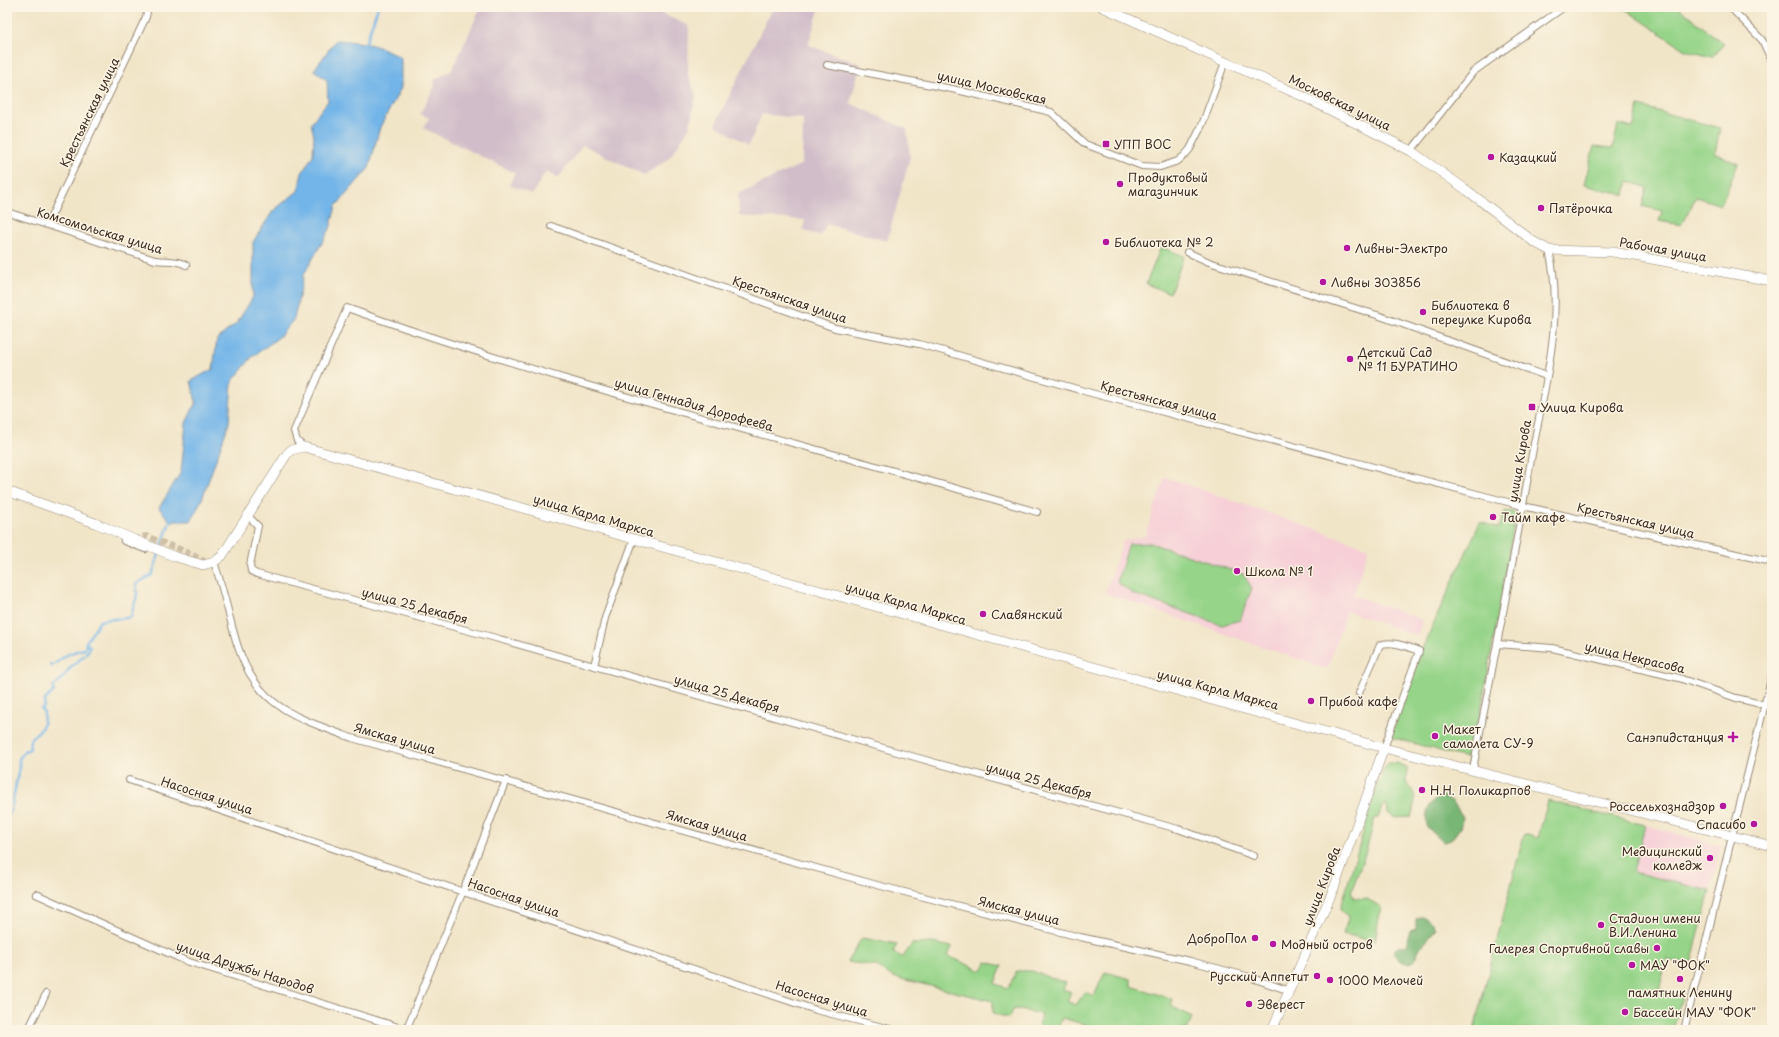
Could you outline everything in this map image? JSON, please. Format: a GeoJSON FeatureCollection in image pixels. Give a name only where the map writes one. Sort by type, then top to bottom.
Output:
{"type":"FeatureCollection","features":[{"type":"Feature","properties":{"kind":"street","name":"Крестьянская улица"},"geometry":{"type":"LineString","coordinates":[[47,225],[146,18],[148,7]]}},
{"type":"Feature","properties":{"kind":"street","name":"Московская улица"},"geometry":{"type":"LineString","coordinates":[[1102,7],[1304,97],[1411,151],[1468,191],[1534,242],[1549,250]]}},
{"type":"Feature","properties":{"kind":"street"},"geometry":{"type":"LineString","coordinates":[[1411,151],[1473,72],[1564,7]]}},
{"type":"Feature","properties":{"kind":"street"},"geometry":{"type":"LineString","coordinates":[[1730,7],[1762,40],[1772,61]]}},
{"type":"Feature","properties":{"kind":"street","name":"улица Московская"},"geometry":{"type":"LineString","coordinates":[[827,65],[952,89],[1051,112],[1085,144],[1142,166],[1160,167],[1178,161],[1190,149],[1202,125],[1225,62]]}},
{"type":"Feature","properties":{"kind":"street","name":"Комсомольская улица"},"geometry":{"type":"LineString","coordinates":[[7,212],[154,260],[163,262],[172,260],[186,265]]}},
{"type":"Feature","properties":{"kind":"street","name":"Крестьянская улица"},"geometry":{"type":"LineString","coordinates":[[551,226],[835,328],[919,344],[1091,393],[1523,506],[1772,562]]}},
{"type":"Feature","properties":{"kind":"street","name":"Рабочая улица"},"geometry":{"type":"LineString","coordinates":[[1549,250],[1614,252],[1772,281]]}},
{"type":"Feature","properties":{"kind":"street","name":"улица Кирова"},"geometry":{"type":"LineString","coordinates":[[1473,769],[1523,506],[1555,324],[1555,277],[1549,250]]}},
{"type":"Feature","properties":{"kind":"street"},"geometry":{"type":"LineString","coordinates":[[1187,252],[1209,262],[1380,316],[1546,376]]}},
{"type":"Feature","properties":{"kind":"street","name":"улица Геннадия Дорофеева"},"geometry":{"type":"LineString","coordinates":[[304,447],[297,441],[294,431],[347,308],[410,330],[632,398],[1037,512]]}},
{"type":"Feature","properties":{"kind":"street"},"geometry":{"type":"LineString","coordinates":[[7,490],[95,523],[173,556],[203,565],[214,562],[228,548],[286,454],[291,450],[304,447]]}},
{"type":"Feature","properties":{"kind":"street","name":"улица Карла Маркса"},"geometry":{"type":"LineString","coordinates":[[304,447],[1384,748],[1473,769],[1772,846]]}},
{"type":"Feature","properties":{"kind":"street","name":"улица 25 Декабря"},"geometry":{"type":"LineString","coordinates":[[248,516],[258,526],[250,565],[251,571],[936,763],[1178,829],[1254,856]]}},
{"type":"Feature","properties":{"kind":"street"},"geometry":{"type":"LineString","coordinates":[[594,666],[605,618],[634,539]]}},
{"type":"Feature","properties":{"kind":"street","name":"Ямская улица"},"geometry":{"type":"LineString","coordinates":[[214,562],[223,587],[240,654],[256,685],[278,706],[314,724],[352,738],[877,885],[1080,937],[1190,961],[1246,976],[1290,991]]}},
{"type":"Feature","properties":{"kind":"street"},"geometry":{"type":"LineString","coordinates":[[1359,693],[1380,645],[1385,643],[1395,644],[1419,650],[1384,748]]}},
{"type":"Feature","properties":{"kind":"street","name":"улица Некрасова"},"geometry":{"type":"LineString","coordinates":[[1497,644],[1552,648],[1679,678],[1743,700],[1765,705]]}},
{"type":"Feature","properties":{"kind":"street"},"geometry":{"type":"LineString","coordinates":[[1684,1030],[1772,675]]}},
{"type":"Feature","properties":{"kind":"street","name":"улица Кирова"},"geometry":{"type":"LineString","coordinates":[[1272,1030],[1334,888],[1384,748]]}},
{"type":"Feature","properties":{"kind":"street","name":"Насосная улица"},"geometry":{"type":"LineString","coordinates":[[129,780],[816,1010],[894,1030]]}},
{"type":"Feature","properties":{"kind":"street"},"geometry":{"type":"LineString","coordinates":[[407,1030],[506,780]]}},
{"type":"Feature","properties":{"kind":"street","name":"улица Дружбы Народов"},"geometry":{"type":"LineString","coordinates":[[36,894],[186,961],[407,1030]]}},
{"type":"Feature","properties":{"kind":"street"},"geometry":{"type":"LineString","coordinates":[[28,1030],[46,994]]}},
{"type":"Feature","properties":{"kind":"shaded area"},"geometry":{"type":"Polygon","coordinates":[[[481,7],[647,7],[689,26],[688,75],[696,95],[689,128],[675,150],[666,161],[644,175],[583,145],[558,178],[546,172],[532,194],[509,185],[515,173],[423,128],[429,118],[420,114],[435,86],[434,80],[452,70],[481,7]]]}},
{"type":"Feature","properties":{"kind":"shaded area"},"geometry":{"type":"Polygon","coordinates":[[[773,7],[820,7],[808,45],[861,64],[850,103],[907,129],[910,157],[887,241],[827,224],[820,236],[803,230],[805,220],[739,216],[738,194],[802,164],[803,119],[762,114],[749,145],[715,125],[773,7]]]}},
{"type":"Feature","properties":{"kind":"shaded area","name":"Школа № 1"},"geometry":{"type":"Polygon","coordinates":[[[1165,477],[1369,548],[1353,595],[1423,620],[1417,636],[1347,611],[1327,669],[1105,593],[1123,541],[1145,536],[1165,477]]]}},
{"type":"Feature","properties":{"kind":"shaded area"},"geometry":{"type":"Polygon","coordinates":[[[1645,825],[1721,846],[1710,891],[1633,872],[1645,825]]]}},
{"type":"Feature","properties":{"kind":"green space"},"geometry":{"type":"Polygon","coordinates":[[[1622,7],[1678,7],[1724,44],[1712,57],[1685,50],[1622,7]]]}},
{"type":"Feature","properties":{"kind":"green space"},"geometry":{"type":"Polygon","coordinates":[[[1639,106],[1720,128],[1715,153],[1738,164],[1721,205],[1696,197],[1681,225],[1659,221],[1662,211],[1642,206],[1647,188],[1628,181],[1625,195],[1584,185],[1594,146],[1613,148],[1618,124],[1633,128],[1639,106]]]}},
{"type":"Feature","properties":{"kind":"green space"},"geometry":{"type":"Polygon","coordinates":[[[1161,247],[1184,256],[1170,293],[1146,284],[1161,247]]]}},
{"type":"Feature","properties":{"kind":"green space"},"geometry":{"type":"Polygon","coordinates":[[[1505,511],[1516,513],[1474,750],[1469,757],[1462,757],[1391,737],[1421,651],[1480,522],[1499,528],[1505,511]]]}},
{"type":"Feature","properties":{"kind":"green space"},"geometry":{"type":"Polygon","coordinates":[[[1150,543],[1243,574],[1252,588],[1240,620],[1222,625],[1133,594],[1117,582],[1129,544],[1150,543]]]}},
{"type":"Feature","properties":{"kind":"green space"},"geometry":{"type":"Polygon","coordinates":[[[1388,763],[1396,763],[1407,767],[1406,782],[1413,791],[1415,802],[1411,817],[1395,818],[1388,813],[1387,805],[1383,805],[1378,818],[1375,818],[1366,851],[1351,892],[1354,898],[1367,899],[1381,907],[1375,941],[1343,934],[1349,916],[1340,910],[1376,789],[1388,763]]]}},
{"type":"Feature","properties":{"kind":"green space"},"geometry":{"type":"Polygon","coordinates":[[[1442,795],[1453,802],[1463,817],[1460,828],[1451,840],[1443,842],[1427,827],[1428,808],[1442,795]]]}},
{"type":"Feature","properties":{"kind":"green space","name":"Стадион имени В.И.Ленина"},"geometry":{"type":"Polygon","coordinates":[[[1548,801],[1645,825],[1633,872],[1710,891],[1691,964],[1667,959],[1659,990],[1682,996],[1673,1030],[1474,1030],[1524,834],[1538,838],[1548,801]]]}},
{"type":"Feature","properties":{"kind":"green space"},"geometry":{"type":"Polygon","coordinates":[[[1423,916],[1431,922],[1435,928],[1433,932],[1419,949],[1417,957],[1410,964],[1400,961],[1394,955],[1395,949],[1400,946],[1408,945],[1407,939],[1410,931],[1416,929],[1416,919],[1423,916]]]}},
{"type":"Feature","properties":{"kind":"green space"},"geometry":{"type":"Polygon","coordinates":[[[862,938],[897,944],[893,953],[903,957],[912,944],[932,943],[952,947],[948,956],[982,971],[986,962],[1002,966],[995,984],[1008,988],[1017,971],[1032,971],[1066,983],[1063,989],[1071,993],[1067,1001],[1076,1005],[1085,992],[1094,996],[1105,972],[1131,979],[1131,986],[1173,999],[1171,1006],[1192,1017],[1187,1030],[1093,1030],[1094,1027],[1062,1018],[1057,1030],[1038,1030],[1041,1014],[1014,1009],[1009,1018],[993,1013],[993,1001],[893,977],[876,966],[847,962],[862,938]]]}},
{"type":"Feature","properties":{"kind":"water"},"geometry":{"type":"Polygon","coordinates":[[[336,40],[370,44],[393,53],[401,58],[401,88],[380,127],[369,168],[336,206],[330,229],[304,274],[294,319],[279,337],[252,357],[232,382],[229,423],[202,499],[191,521],[170,521],[159,508],[181,472],[186,423],[196,402],[191,381],[213,369],[217,339],[237,323],[253,297],[253,242],[273,211],[298,191],[302,173],[313,155],[314,136],[311,123],[328,101],[327,80],[314,70],[336,40]]]}},
{"type":"Feature","properties":{"kind":"waterway"},"geometry":{"type":"LineString","coordinates":[[365,45],[378,7]]}},
{"type":"Feature","properties":{"kind":"waterway"},"geometry":{"type":"LineString","coordinates":[[7,818],[11,810],[19,768],[19,759],[25,750],[27,751],[30,748],[30,741],[43,725],[44,713],[41,709],[44,707],[45,700],[54,691],[53,686],[59,682],[72,666],[88,651],[90,648],[86,642],[100,621],[131,617],[136,598],[136,584],[152,575],[171,518]]}},
{"type":"Feature","properties":{"kind":"waterway"},"geometry":{"type":"LineString","coordinates":[[50,664],[52,666],[67,655],[85,649],[86,643]]}},
{"type":"Feature","properties":{"kind":"tunnel"},"geometry":{"type":"LineString","coordinates":[[134,539],[146,536],[195,555],[208,564]]}},
{"type":"Feature","properties":{"kind":"place","name":"УПП ВОС"},"geometry":{"type":"Point","coordinates":[1106,144]}},
{"type":"Feature","properties":{"kind":"place","name":"Казацкий"},"geometry":{"type":"Point","coordinates":[1491,157]}},
{"type":"Feature","properties":{"kind":"place","name":"Продуктовый магазинчик"},"geometry":{"type":"Point","coordinates":[1120,184]}},
{"type":"Feature","properties":{"kind":"place","name":"Пятёрочка"},"geometry":{"type":"Point","coordinates":[1541,208]}},
{"type":"Feature","properties":{"kind":"place","name":"Библиотека № 2"},"geometry":{"type":"Point","coordinates":[1106,242]}},
{"type":"Feature","properties":{"kind":"place","name":"Ливны-Электро"},"geometry":{"type":"Point","coordinates":[1347,248]}},
{"type":"Feature","properties":{"kind":"place","name":"Ливны 303856"},"geometry":{"type":"Point","coordinates":[1323,282]}},
{"type":"Feature","properties":{"kind":"place","name":"Библиотека в переулке Кирова"},"geometry":{"type":"Point","coordinates":[1423,312]}},
{"type":"Feature","properties":{"kind":"place","name":"Детский Сад № 11 БУРАТИНО"},"geometry":{"type":"Point","coordinates":[1350,359]}},
{"type":"Feature","properties":{"kind":"place","name":"Улица Кирова"},"geometry":{"type":"Point","coordinates":[1532,407]}},
{"type":"Feature","properties":{"kind":"place","name":"Тайм кафе"},"geometry":{"type":"Point","coordinates":[1493,517]}},
{"type":"Feature","properties":{"kind":"place","name":"Школа № 1"},"geometry":{"type":"Point","coordinates":[1237,571]}},
{"type":"Feature","properties":{"kind":"place","name":"Славянский"},"geometry":{"type":"Point","coordinates":[983,614]}},
{"type":"Feature","properties":{"kind":"place","name":"Прибой кафе"},"geometry":{"type":"Point","coordinates":[1311,701]}},
{"type":"Feature","properties":{"kind":"place","name":"Макет самолета СУ-9"},"geometry":{"type":"Point","coordinates":[1435,736]}},
{"type":"Feature","properties":{"kind":"place","name":"Санэпидстанция"},"geometry":{"type":"Point","coordinates":[1733,737]}},
{"type":"Feature","properties":{"kind":"place","name":"Н.Н. Поликарпов"},"geometry":{"type":"Point","coordinates":[1422,790]}},
{"type":"Feature","properties":{"kind":"place","name":"Россельхознадзор"},"geometry":{"type":"Point","coordinates":[1723,806]}},
{"type":"Feature","properties":{"kind":"place","name":"Спасибо"},"geometry":{"type":"Point","coordinates":[1754,824]}},
{"type":"Feature","properties":{"kind":"place","name":"Медицинский колледж"},"geometry":{"type":"Point","coordinates":[1710,858]}},
{"type":"Feature","properties":{"kind":"place","name":"Стадион имени В.И.Ленина"},"geometry":{"type":"Point","coordinates":[1601,925]}},
{"type":"Feature","properties":{"kind":"place","name":"ДоброПол"},"geometry":{"type":"Point","coordinates":[1255,938]}},
{"type":"Feature","properties":{"kind":"place","name":"Модный остров"},"geometry":{"type":"Point","coordinates":[1273,944]}},
{"type":"Feature","properties":{"kind":"place","name":"Галерея Спортивной славы"},"geometry":{"type":"Point","coordinates":[1657,948]}},
{"type":"Feature","properties":{"kind":"place","name":"МАУ \"ФОК\""},"geometry":{"type":"Point","coordinates":[1632,965]}},
{"type":"Feature","properties":{"kind":"place","name":"Русский Аппетит"},"geometry":{"type":"Point","coordinates":[1317,976]}},
{"type":"Feature","properties":{"kind":"place","name":"памятник Ленину"},"geometry":{"type":"Point","coordinates":[1680,979]}},
{"type":"Feature","properties":{"kind":"place","name":"1000 Мелочей"},"geometry":{"type":"Point","coordinates":[1330,980]}},
{"type":"Feature","properties":{"kind":"place","name":"Эверест"},"geometry":{"type":"Point","coordinates":[1249,1004]}},
{"type":"Feature","properties":{"kind":"place","name":"Бассейн МАУ \"ФОК\""},"geometry":{"type":"Point","coordinates":[1625,1012]}}]}
